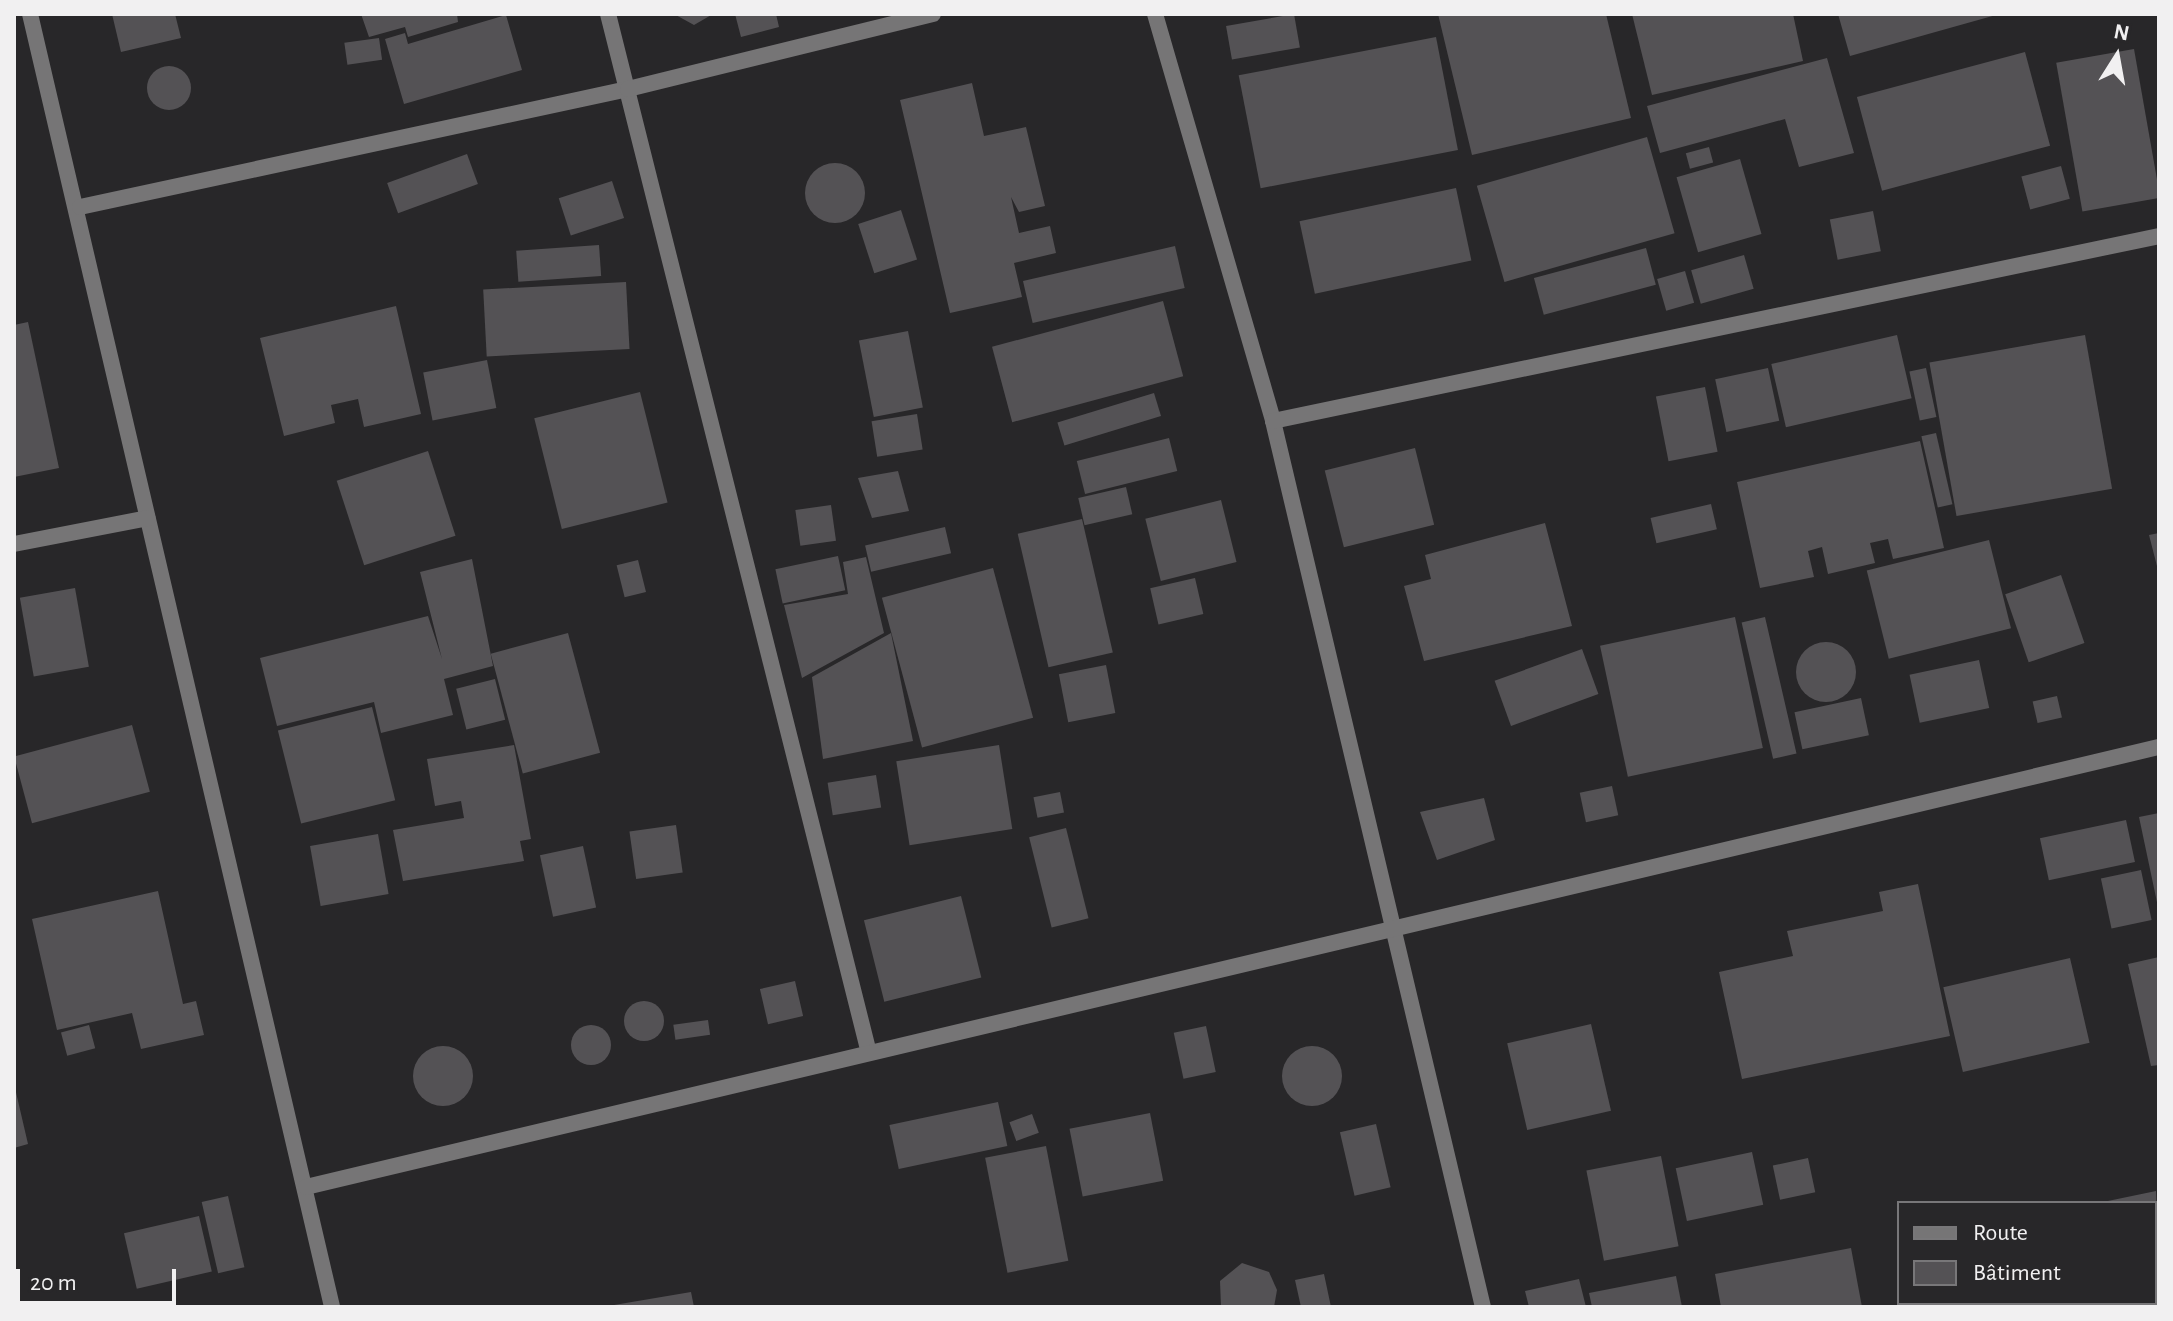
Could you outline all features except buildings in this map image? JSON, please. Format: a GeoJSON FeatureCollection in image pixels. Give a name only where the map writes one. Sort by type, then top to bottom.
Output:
{"type":"FeatureCollection","features":[{"type":"Feature","properties":{"kind":"street"},"geometry":{"type":"LineString","coordinates":[[30,14],[80,207],[148,518],[332,1307]]}},
{"type":"Feature","properties":{"kind":"street"},"geometry":{"type":"LineString","coordinates":[[608,14],[869,1053]]}},
{"type":"Feature","properties":{"kind":"street"},"geometry":{"type":"LineString","coordinates":[[80,207],[628,89],[933,14]]}},
{"type":"Feature","properties":{"kind":"street"},"geometry":{"type":"LineString","coordinates":[[1155,14],[1273,421],[1483,1307]]}},
{"type":"Feature","properties":{"kind":"street"},"geometry":{"type":"LineString","coordinates":[[1273,421],[2159,236]]}},
{"type":"Feature","properties":{"kind":"street"},"geometry":{"type":"LineString","coordinates":[[14,544],[148,518]]}},
{"type":"Feature","properties":{"kind":"street"},"geometry":{"type":"LineString","coordinates":[[306,1187],[2159,747]]}}]}
